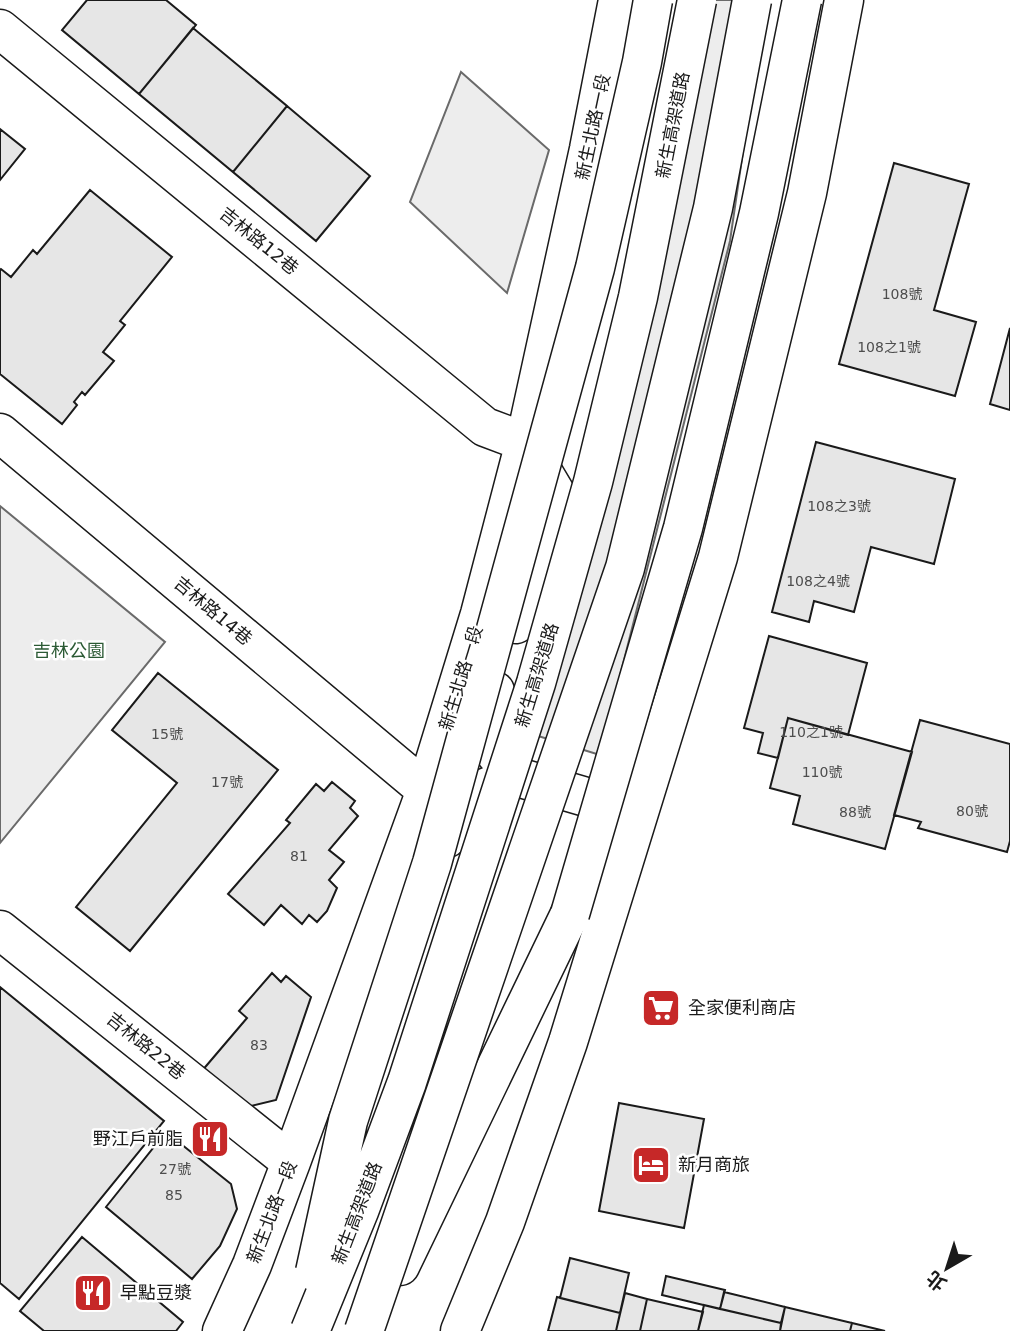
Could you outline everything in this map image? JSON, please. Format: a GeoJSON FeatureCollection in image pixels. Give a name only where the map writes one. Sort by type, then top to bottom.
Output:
{"type":"FeatureCollection","features":[{"type":"Feature","properties":{"kind":"main road","name":"新生北路一段"},"geometry":{"type":"LineString","coordinates":[[222,1331],[252,1265],[327,1066],[426,790],[480,614],[525,442],[589,149],[618,0]]}},
{"type":"Feature","properties":{"kind":"main road"},"geometry":{"type":"LineString","coordinates":[[302,1331],[348,1121],[432,863],[595,268],[642,62],[653,0]]}},
{"type":"Feature","properties":{"kind":"main road","name":"新生高架道路"},"geometry":{"type":"LineString","coordinates":[[310,1331],[359,1212],[407,1082],[536,683],[593,482],[638,297],[698,0]]}},
{"type":"Feature","properties":{"kind":"main road"},"geometry":{"type":"LineString","coordinates":[[367,1331],[625,568],[713,208],[752,0]]}},
{"type":"Feature","properties":{"kind":"main road"},"geometry":{"type":"LineString","coordinates":[[367,1331],[570,914],[683,528],[760,213],[802,0]]}},
{"type":"Feature","properties":{"kind":"main road"},"geometry":{"type":"LineString","coordinates":[[460,1331],[505,1222],[568,1042],[718,556],[807,192],[844,0]]}},
{"type":"Feature","properties":{"kind":"main road","name":"吉林路12巷"},"geometry":{"type":"LineString","coordinates":[[0,29],[485,426],[525,442]]}},
{"type":"Feature","properties":{"kind":"main road","name":"吉林路14巷"},"geometry":{"type":"LineString","coordinates":[[0,433],[426,790]]}},
{"type":"Feature","properties":{"kind":"main road"},"geometry":{"type":"LineString","coordinates":[[525,442],[556,494],[481,736],[514,776],[640,813]]}},
{"type":"Feature","properties":{"kind":"main road"},"geometry":{"type":"LineString","coordinates":[[327,1066],[362,1058],[463,797],[514,776]]}},
{"type":"Feature","properties":{"kind":"main road","name":"吉林路22巷"},"geometry":{"type":"LineString","coordinates":[[0,930],[291,1162]]}},
{"type":"Feature","properties":{"kind":"main road"},"geometry":{"type":"LineString","coordinates":[[252,1265],[253,1331]]}},
{"type":"Feature","properties":{"kind":"shaded area"},"geometry":{"type":"Polygon","coordinates":[[[682,0],[765,0],[730,241],[600,755],[512,728],[655,198],[682,0]]]}},
{"type":"Feature","properties":{"kind":"shaded area"},"geometry":{"type":"Polygon","coordinates":[[[461,72],[549,150],[507,293],[410,202],[461,72]]]}},
{"type":"Feature","properties":{"kind":"shaded area","name":"吉林公園"},"geometry":{"type":"Polygon","coordinates":[[[0,506],[165,642],[0,843],[0,506]]]}},
{"type":"Feature","properties":{"kind":"building"},"geometry":{"type":"Polygon","coordinates":[[[87,0],[166,0],[196,25],[139,94],[62,30],[87,0]]]}},
{"type":"Feature","properties":{"kind":"building"},"geometry":{"type":"Polygon","coordinates":[[[193,28],[287,106],[233,172],[139,94],[193,28]]]}},
{"type":"Feature","properties":{"kind":"building"},"geometry":{"type":"Polygon","coordinates":[[[287,106],[370,176],[316,241],[233,172],[287,106]]]}},
{"type":"Feature","properties":{"kind":"building"},"geometry":{"type":"Polygon","coordinates":[[[0,129],[25,149],[0,180],[0,129]]]}},
{"type":"Feature","properties":{"kind":"building"},"geometry":{"type":"Polygon","coordinates":[[[894,163],[969,184],[934,310],[976,322],[955,396],[839,364],[894,163]]]}},
{"type":"Feature","properties":{"kind":"building"},"geometry":{"type":"Polygon","coordinates":[[[90,190],[172,257],[120,321],[125,325],[103,352],[114,361],[85,395],[82,392],[74,402],[77,405],[62,424],[0,374],[0,270],[11,277],[33,250],[37,254],[90,190]]]}},
{"type":"Feature","properties":{"kind":"building"},"geometry":{"type":"Polygon","coordinates":[[[1010,328],[1010,410],[990,404],[1010,328]]]}},
{"type":"Feature","properties":{"kind":"building"},"geometry":{"type":"Polygon","coordinates":[[[816,442],[955,479],[934,564],[871,547],[854,612],[814,601],[809,622],[772,612],[816,442]]]}},
{"type":"Feature","properties":{"kind":"building"},"geometry":{"type":"Polygon","coordinates":[[[769,636],[867,663],[848,735],[788,718],[778,758],[758,753],[763,733],[744,728],[769,636]]]}},
{"type":"Feature","properties":{"kind":"building"},"geometry":{"type":"Polygon","coordinates":[[[158,673],[278,770],[130,951],[76,907],[177,783],[112,730],[158,673]]]}},
{"type":"Feature","properties":{"kind":"building"},"geometry":{"type":"Polygon","coordinates":[[[788,718],[912,752],[885,849],[793,824],[800,796],[770,788],[788,718]]]}},
{"type":"Feature","properties":{"kind":"building"},"geometry":{"type":"Polygon","coordinates":[[[920,720],[1010,744],[1010,841],[1007,852],[918,828],[921,822],[894,815],[920,720]]]}},
{"type":"Feature","properties":{"kind":"building"},"geometry":{"type":"Polygon","coordinates":[[[332,782],[355,801],[350,808],[358,816],[329,850],[344,862],[329,880],[337,888],[327,911],[317,922],[309,915],[302,924],[281,905],[264,925],[228,894],[290,823],[286,820],[316,784],[324,791],[332,782]]]}},
{"type":"Feature","properties":{"kind":"building"},"geometry":{"type":"Polygon","coordinates":[[[272,973],[281,982],[286,976],[311,997],[276,1100],[243,1108],[201,1072],[247,1018],[239,1011],[272,973]]]}},
{"type":"Feature","properties":{"kind":"building"},"geometry":{"type":"Polygon","coordinates":[[[0,987],[164,1121],[19,1299],[0,1283],[0,987]]]}},
{"type":"Feature","properties":{"kind":"building","name":"新月商旅"},"geometry":{"type":"Polygon","coordinates":[[[619,1103],[704,1119],[684,1228],[599,1211],[619,1103]]]}},
{"type":"Feature","properties":{"kind":"building"},"geometry":{"type":"Polygon","coordinates":[[[166,1132],[231,1184],[237,1209],[220,1246],[192,1279],[106,1207],[166,1132]]]}},
{"type":"Feature","properties":{"kind":"building"},"geometry":{"type":"Polygon","coordinates":[[[82,1237],[183,1322],[176,1331],[44,1331],[20,1311],[82,1237]]]}},
{"type":"Feature","properties":{"kind":"building"},"geometry":{"type":"Polygon","coordinates":[[[570,1258],[629,1273],[620,1313],[560,1298],[570,1258]]]}},
{"type":"Feature","properties":{"kind":"building"},"geometry":{"type":"Polygon","coordinates":[[[666,1276],[725,1290],[720,1309],[662,1295],[666,1276]]]}},
{"type":"Feature","properties":{"kind":"building"},"geometry":{"type":"Polygon","coordinates":[[[724,1292],[785,1307],[781,1323],[720,1309],[724,1292]]]}},
{"type":"Feature","properties":{"kind":"building"},"geometry":{"type":"Polygon","coordinates":[[[625,1293],[647,1299],[640,1331],[616,1331],[625,1293]]]}},
{"type":"Feature","properties":{"kind":"building"},"geometry":{"type":"Polygon","coordinates":[[[557,1297],[620,1313],[616,1331],[548,1331],[557,1297]]]}},
{"type":"Feature","properties":{"kind":"building"},"geometry":{"type":"Polygon","coordinates":[[[647,1299],[703,1312],[698,1331],[640,1331],[647,1299]]]}},
{"type":"Feature","properties":{"kind":"building"},"geometry":{"type":"Polygon","coordinates":[[[704,1305],[781,1323],[780,1331],[698,1331],[704,1305]]]}},
{"type":"Feature","properties":{"kind":"building"},"geometry":{"type":"Polygon","coordinates":[[[785,1307],[852,1323],[850,1331],[780,1331],[785,1307]]]}},
{"type":"Feature","properties":{"kind":"building"},"geometry":{"type":"Polygon","coordinates":[[[852,1323],[885,1331],[850,1331],[852,1323]]]}},
{"type":"Feature","properties":{"kind":"place","name":"全家便利商店"},"geometry":{"type":"Point","coordinates":[661,1008]}},
{"type":"Feature","properties":{"kind":"place","name":"野江戶前脂"},"geometry":{"type":"Point","coordinates":[210,1139]}},
{"type":"Feature","properties":{"kind":"place","name":"新月商旅"},"geometry":{"type":"Point","coordinates":[651,1165]}},
{"type":"Feature","properties":{"kind":"place","name":"早點豆漿"},"geometry":{"type":"Point","coordinates":[93,1293]}}]}
